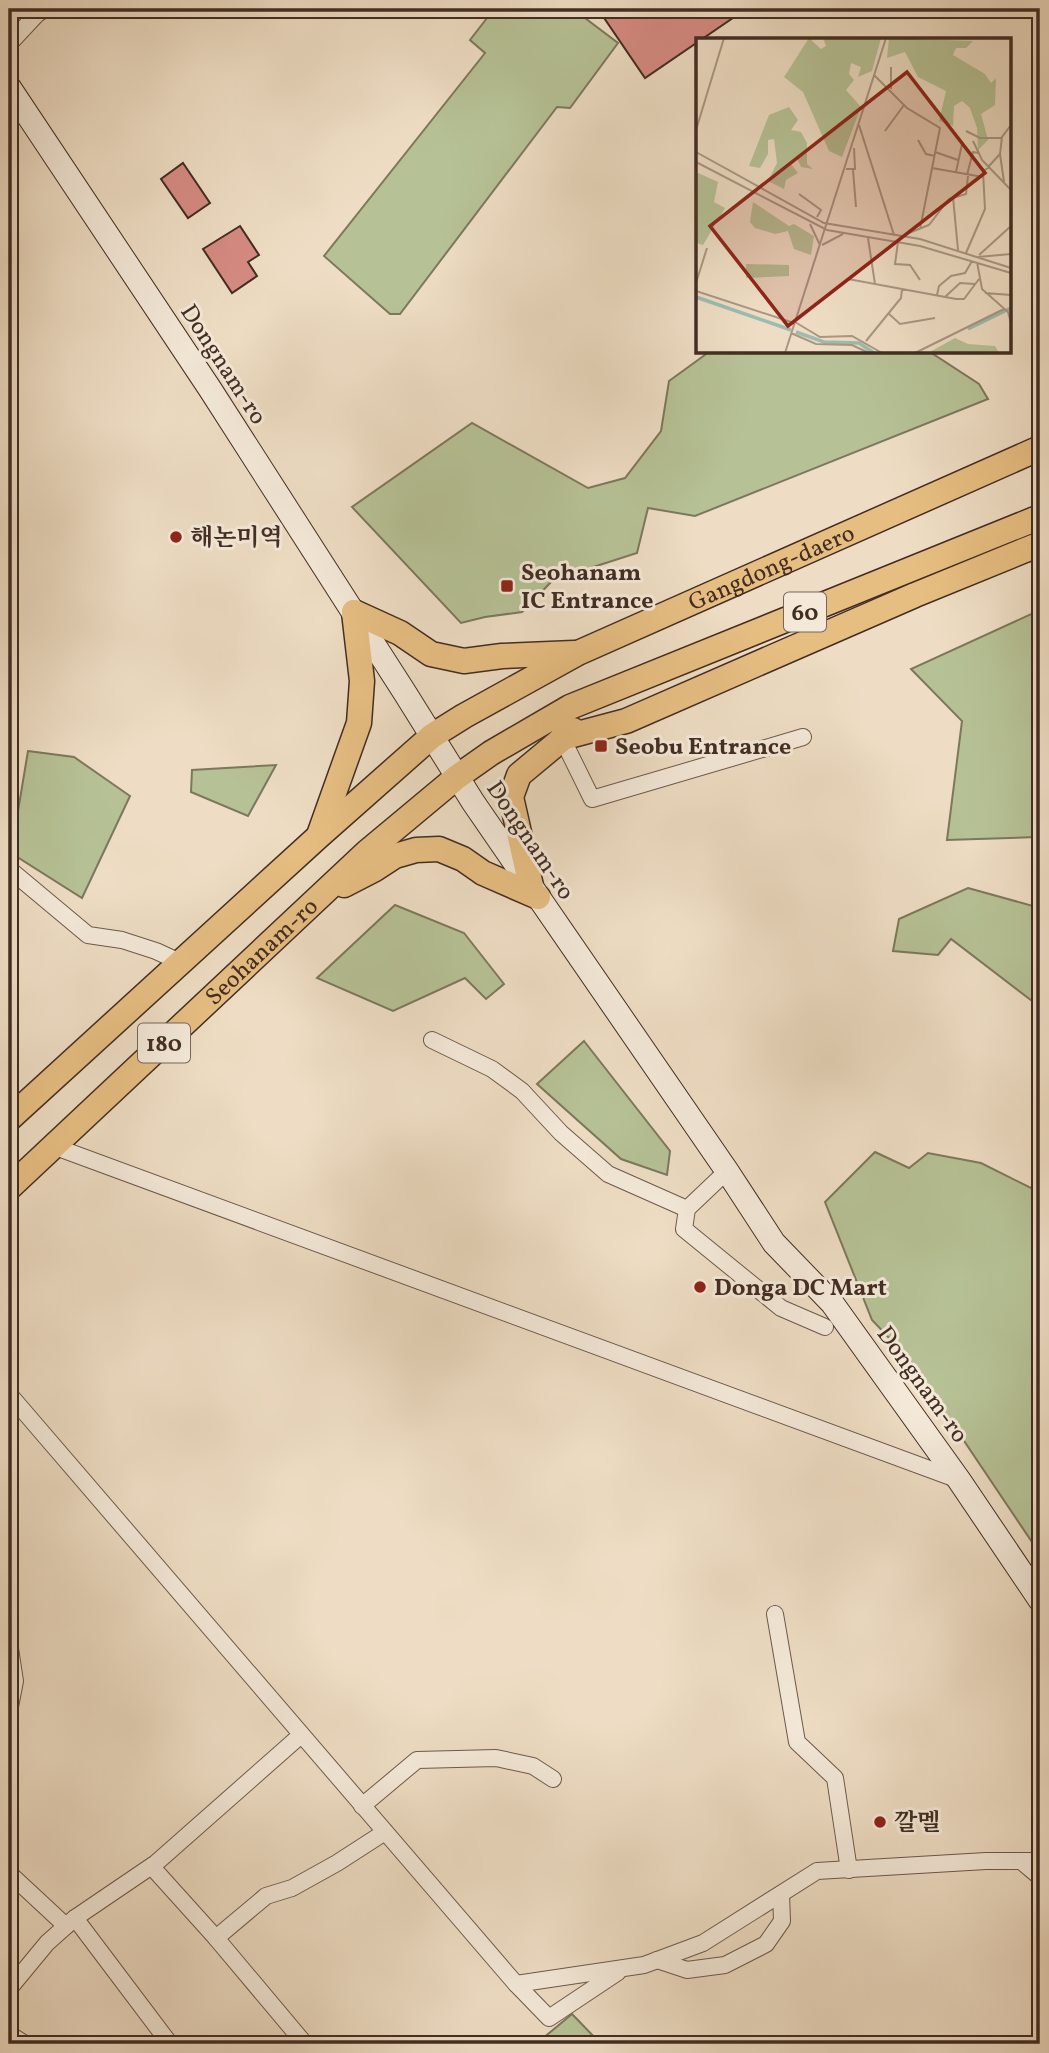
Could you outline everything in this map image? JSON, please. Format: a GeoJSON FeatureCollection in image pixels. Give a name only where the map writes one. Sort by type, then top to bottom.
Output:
{"type":"FeatureCollection","features":[{"type":"Feature","properties":{"kind":"main road","name":"Dongnam-ro"},"geometry":{"type":"LineString","coordinates":[[9,88],[210,389],[457,777],[534,892],[774,1243],[832,1303],[959,1480],[1040,1600]]}},
{"type":"Feature","properties":{"kind":"main road","name":"Gangdong-daero"},"geometry":{"type":"LineString","coordinates":[[432,736],[578,653],[1040,448]]}},
{"type":"Feature","properties":{"kind":"main road","name":"Gangdong-daero"},"geometry":{"type":"LineString","coordinates":[[457,777],[491,753],[570,707],[1040,517]]}},
{"type":"Feature","properties":{"kind":"main road"},"geometry":{"type":"LineString","coordinates":[[562,738],[626,721],[915,595],[1040,544]]}},
{"type":"Feature","properties":{"kind":"main road"},"geometry":{"type":"LineString","coordinates":[[354,612],[400,633],[431,654],[464,661],[502,656],[578,653]]}},
{"type":"Feature","properties":{"kind":"main road"},"geometry":{"type":"LineString","coordinates":[[319,836],[359,723],[362,681],[354,612]]}},
{"type":"Feature","properties":{"kind":"main road"},"geometry":{"type":"LineString","coordinates":[[534,892],[511,797],[519,775],[562,738],[657,672]]}},
{"type":"Feature","properties":{"kind":"main road","name":"Seohanam-ro"},"geometry":{"type":"LineString","coordinates":[[9,1119],[432,736]]}},
{"type":"Feature","properties":{"kind":"main road","name":"Seohanam-ro"},"geometry":{"type":"LineString","coordinates":[[10,1189],[367,852],[457,777]]}},
{"type":"Feature","properties":{"kind":"main road"},"geometry":{"type":"LineString","coordinates":[[318,898],[395,856],[416,849],[439,849],[463,859],[483,873],[534,892]]}},
{"type":"Feature","properties":{"kind":"street"},"geometry":{"type":"LineString","coordinates":[[9,44],[45,9]]}},
{"type":"Feature","properties":{"kind":"street"},"geometry":{"type":"LineString","coordinates":[[562,738],[592,799],[803,737]]}},
{"type":"Feature","properties":{"kind":"street"},"geometry":{"type":"LineString","coordinates":[[9,869],[89,934],[122,940],[182,963]]}},
{"type":"Feature","properties":{"kind":"street"},"geometry":{"type":"LineString","coordinates":[[432,1040],[492,1069],[522,1091],[561,1133],[608,1174],[687,1209]]}},
{"type":"Feature","properties":{"kind":"street"},"geometry":{"type":"LineString","coordinates":[[53,1146],[959,1480]]}},
{"type":"Feature","properties":{"kind":"street"},"geometry":{"type":"LineString","coordinates":[[727,1171],[687,1209],[684,1229],[781,1308],[825,1327]]}},
{"type":"Feature","properties":{"kind":"street"},"geometry":{"type":"LineString","coordinates":[[9,1394],[516,1984],[549,2018],[623,1968]]}},
{"type":"Feature","properties":{"kind":"street"},"geometry":{"type":"LineString","coordinates":[[775,1614],[797,1742],[835,1778],[849,1870]]}},
{"type":"Feature","properties":{"kind":"street"},"geometry":{"type":"LineString","coordinates":[[9,1642],[15,1681],[9,1712]]}},
{"type":"Feature","properties":{"kind":"street"},"geometry":{"type":"LineString","coordinates":[[9,1989],[47,1943],[71,1922],[152,1867],[301,1735]]}},
{"type":"Feature","properties":{"kind":"street"},"geometry":{"type":"LineString","coordinates":[[362,1806],[417,1760],[496,1758],[533,1766],[553,1779]]}},
{"type":"Feature","properties":{"kind":"street"},"geometry":{"type":"LineString","coordinates":[[215,1938],[266,1896],[292,1888],[385,1832]]}},
{"type":"Feature","properties":{"kind":"street"},"geometry":{"type":"LineString","coordinates":[[516,1984],[644,1965],[703,1943],[817,1871],[986,1861],[1040,1861]]}},
{"type":"Feature","properties":{"kind":"street"},"geometry":{"type":"LineString","coordinates":[[1020,1861],[1040,1877]]}},
{"type":"Feature","properties":{"kind":"street"},"geometry":{"type":"LineString","coordinates":[[152,1867],[305,2044]]}},
{"type":"Feature","properties":{"kind":"street"},"geometry":{"type":"LineString","coordinates":[[9,1872],[71,1922],[170,2044]]}},
{"type":"Feature","properties":{"kind":"street"},"geometry":{"type":"LineString","coordinates":[[657,1960],[687,1970],[725,1965],[766,1944],[782,1921],[781,1894]]}},
{"type":"Feature","properties":{"kind":"street"},"geometry":{"type":"LineString","coordinates":[[9,2034],[25,2044]]}},
{"type":"Feature","properties":{"kind":"green space"},"geometry":{"type":"Polygon","coordinates":[[[494,9],[573,9],[618,43],[570,108],[557,107],[400,314],[390,314],[324,256],[485,53],[470,40],[494,9]]]}},
{"type":"Feature","properties":{"kind":"green space"},"geometry":{"type":"Polygon","coordinates":[[[706,354],[933,354],[979,384],[988,399],[695,516],[648,508],[637,553],[553,580],[522,612],[461,623],[352,507],[472,423],[588,488],[625,478],[661,431],[669,381],[706,354]]]}},
{"type":"Feature","properties":{"kind":"green space"},"geometry":{"type":"Polygon","coordinates":[[[1040,610],[1040,854],[1037,837],[947,840],[962,721],[911,669],[1040,610]]]}},
{"type":"Feature","properties":{"kind":"green space"},"geometry":{"type":"Polygon","coordinates":[[[28,751],[74,757],[130,796],[82,898],[11,853],[28,751]]]}},
{"type":"Feature","properties":{"kind":"green space"},"geometry":{"type":"Polygon","coordinates":[[[276,765],[248,816],[191,792],[192,770],[276,765]]]}},
{"type":"Feature","properties":{"kind":"green space"},"geometry":{"type":"Polygon","coordinates":[[[968,888],[1040,908],[1040,1007],[951,939],[938,955],[893,951],[899,919],[968,888]]]}},
{"type":"Feature","properties":{"kind":"green space"},"geometry":{"type":"Polygon","coordinates":[[[395,905],[464,933],[504,984],[486,999],[465,978],[393,1011],[317,978],[395,905]]]}},
{"type":"Feature","properties":{"kind":"green space"},"geometry":{"type":"Polygon","coordinates":[[[584,1041],[670,1151],[667,1175],[621,1159],[537,1084],[584,1041]]]}},
{"type":"Feature","properties":{"kind":"green space"},"geometry":{"type":"Polygon","coordinates":[[[875,1152],[909,1168],[928,1153],[981,1163],[1040,1191],[1040,1554],[909,1359],[872,1320],[825,1202],[875,1152]]]}},
{"type":"Feature","properties":{"kind":"green space"},"geometry":{"type":"Polygon","coordinates":[[[572,2014],[601,2044],[536,2044],[572,2014]]]}},
{"type":"Feature","properties":{"kind":"building"},"geometry":{"type":"Polygon","coordinates":[[[598,9],[746,9],[704,38],[696,38],[696,43],[645,78],[598,9]]]}},
{"type":"Feature","properties":{"kind":"building"},"geometry":{"type":"Polygon","coordinates":[[[183,163],[210,203],[188,218],[161,179],[183,163]]]}},
{"type":"Feature","properties":{"kind":"building"},"geometry":{"type":"Polygon","coordinates":[[[240,226],[259,255],[248,262],[257,276],[232,293],[203,249],[240,226]]]}},
{"type":"Feature","properties":{"kind":"place","name":"해논미역"},"geometry":{"type":"Point","coordinates":[176,537]}},
{"type":"Feature","properties":{"kind":"place","name":"Seohanam IC Entrance"},"geometry":{"type":"Point","coordinates":[507,586]}},
{"type":"Feature","properties":{"kind":"place","name":"Seobu Entrance"},"geometry":{"type":"Point","coordinates":[601,746]}},
{"type":"Feature","properties":{"kind":"place","name":"Donga DC Mart"},"geometry":{"type":"Point","coordinates":[700,1287]}},
{"type":"Feature","properties":{"kind":"place","name":"깔멜"},"geometry":{"type":"Point","coordinates":[880,1822]}}]}
